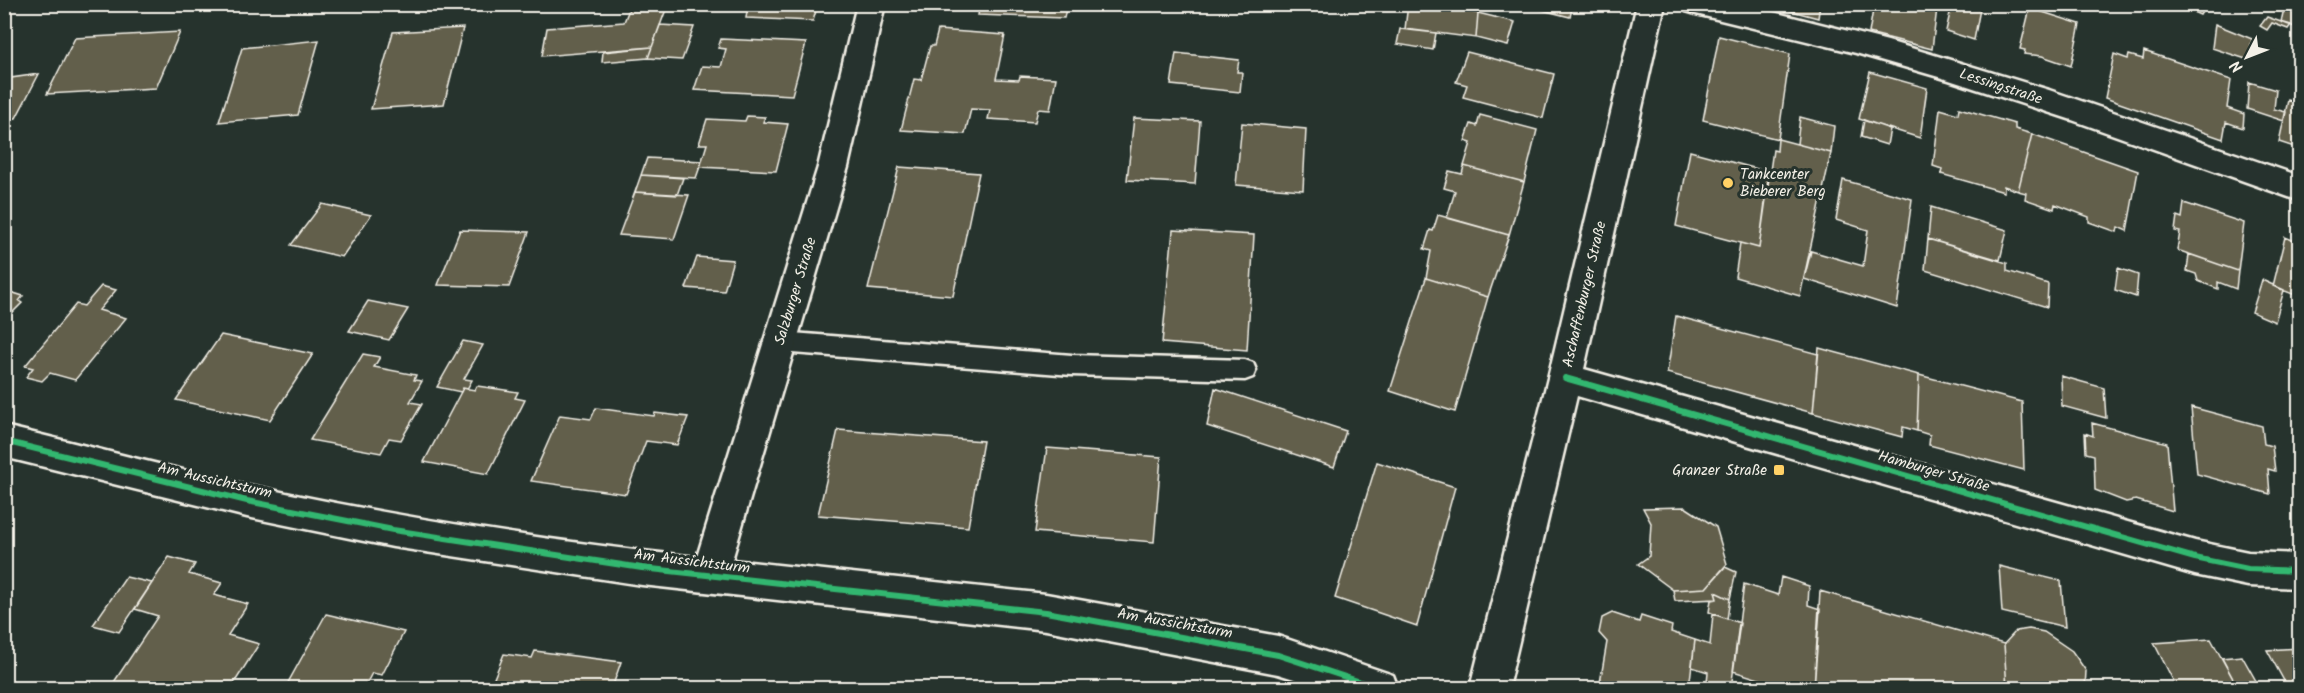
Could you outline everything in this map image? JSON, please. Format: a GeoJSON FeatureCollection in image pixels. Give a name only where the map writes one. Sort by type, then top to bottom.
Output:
{"type":"FeatureCollection","features":[{"type":"Feature","properties":{"kind":"street","name":"Salzburger Straße"},"geometry":{"type":"LineString","coordinates":[[709,576],[833,167],[872,4]]}},
{"type":"Feature","properties":{"kind":"street","name":"Aschaffenburger Straße"},"geometry":{"type":"LineString","coordinates":[[1489,688],[1565,378],[1651,4]]}},
{"type":"Feature","properties":{"kind":"street","name":"Lessingstraße"},"geometry":{"type":"LineString","coordinates":[[1696,4],[1807,30],[1949,69],[2300,189]]}},
{"type":"Feature","properties":{"kind":"street","name":"Hamburger Straße"},"geometry":{"type":"LineString","coordinates":[[1565,378],[2194,558],[2248,569],[2300,571]]}},
{"type":"Feature","properties":{"kind":"street","name":"Am Aussichtsturm"},"geometry":{"type":"LineString","coordinates":[[4,441],[248,501],[393,530],[642,568],[1046,612],[1278,655],[1379,688]]}},
{"type":"Feature","properties":{"kind":"lane"},"geometry":{"type":"LineString","coordinates":[[780,342],[1072,365],[1245,370]]}},
{"type":"Feature","properties":{"kind":"building"},"geometry":{"type":"Polygon","coordinates":[[[631,4],[668,4],[652,47],[542,56],[547,28],[624,22],[631,4]]]}},
{"type":"Feature","properties":{"kind":"building"},"geometry":{"type":"Polygon","coordinates":[[[748,4],[818,4],[813,21],[746,18],[748,4]]]}},
{"type":"Feature","properties":{"kind":"building"},"geometry":{"type":"Polygon","coordinates":[[[980,4],[1016,7],[1016,4],[1067,4],[1064,18],[978,15],[980,4]]]}},
{"type":"Feature","properties":{"kind":"building"},"geometry":{"type":"Polygon","coordinates":[[[1408,4],[1440,4],[1440,8],[1478,13],[1476,38],[1405,29],[1408,4]]]}},
{"type":"Feature","properties":{"kind":"building"},"geometry":{"type":"Polygon","coordinates":[[[1519,4],[1573,4],[1570,17],[1519,4]]]}},
{"type":"Feature","properties":{"kind":"building"},"geometry":{"type":"Polygon","coordinates":[[[1765,4],[1820,4],[1818,18],[1765,4]]]}},
{"type":"Feature","properties":{"kind":"building"},"geometry":{"type":"Polygon","coordinates":[[[1874,4],[1924,4],[1937,8],[1932,49],[1869,33],[1874,4]]]}},
{"type":"Feature","properties":{"kind":"building"},"geometry":{"type":"Polygon","coordinates":[[[1952,4],[1981,4],[1974,40],[1946,31],[1952,4]]]}},
{"type":"Feature","properties":{"kind":"building"},"geometry":{"type":"Polygon","coordinates":[[[2175,4],[2207,4],[2200,15],[2175,4]]]}},
{"type":"Feature","properties":{"kind":"building"},"geometry":{"type":"Polygon","coordinates":[[[2285,4],[2300,9],[2300,29],[2281,22],[2285,4]]]}},
{"type":"Feature","properties":{"kind":"building"},"geometry":{"type":"Polygon","coordinates":[[[2030,8],[2080,24],[2071,66],[2042,56],[2024,54],[2025,50],[2020,49],[2030,8]]]}},
{"type":"Feature","properties":{"kind":"building"},"geometry":{"type":"Polygon","coordinates":[[[1478,13],[1515,22],[1508,46],[1476,38],[1478,13]]]}},
{"type":"Feature","properties":{"kind":"building"},"geometry":{"type":"Polygon","coordinates":[[[2267,17],[2291,25],[2288,29],[2272,23],[2267,30],[2260,26],[2267,17]]]}},
{"type":"Feature","properties":{"kind":"building"},"geometry":{"type":"Polygon","coordinates":[[[2215,24],[2252,39],[2249,60],[2212,48],[2215,24]]]}},
{"type":"Feature","properties":{"kind":"building"},"geometry":{"type":"Polygon","coordinates":[[[660,25],[694,27],[682,60],[648,58],[660,25]]]}},
{"type":"Feature","properties":{"kind":"building"},"geometry":{"type":"Polygon","coordinates":[[[463,28],[444,104],[371,109],[393,32],[463,28]]]}},
{"type":"Feature","properties":{"kind":"building"},"geometry":{"type":"Polygon","coordinates":[[[1400,29],[1436,33],[1433,50],[1397,44],[1400,29]]]}},
{"type":"Feature","properties":{"kind":"building"},"geometry":{"type":"Polygon","coordinates":[[[938,30],[1005,35],[996,79],[1019,80],[1020,76],[1056,78],[1050,110],[1038,109],[1035,122],[988,119],[990,110],[971,109],[965,134],[901,130],[914,79],[921,80],[930,46],[934,46],[938,30]]]}},
{"type":"Feature","properties":{"kind":"building"},"geometry":{"type":"Polygon","coordinates":[[[180,32],[156,88],[47,94],[75,38],[180,32]]]}},
{"type":"Feature","properties":{"kind":"building"},"geometry":{"type":"Polygon","coordinates":[[[1719,36],[1790,54],[1778,139],[1703,120],[1719,36]]]}},
{"type":"Feature","properties":{"kind":"building"},"geometry":{"type":"Polygon","coordinates":[[[721,39],[806,43],[792,95],[694,90],[702,66],[721,67],[726,49],[718,48],[721,39]]]}},
{"type":"Feature","properties":{"kind":"building"},"geometry":{"type":"Polygon","coordinates":[[[319,40],[298,115],[219,122],[242,48],[319,40]]]}},
{"type":"Feature","properties":{"kind":"building"},"geometry":{"type":"Polygon","coordinates":[[[652,47],[648,58],[602,62],[603,52],[652,47]]]}},
{"type":"Feature","properties":{"kind":"building"},"geometry":{"type":"Polygon","coordinates":[[[2144,51],[2231,80],[2227,108],[2244,114],[2243,128],[2226,122],[2223,139],[2105,98],[2114,54],[2128,59],[2129,55],[2143,59],[2144,51]]]}},
{"type":"Feature","properties":{"kind":"building"},"geometry":{"type":"Polygon","coordinates":[[[1467,52],[1554,74],[1543,118],[1463,97],[1467,85],[1456,82],[1467,52]]]}},
{"type":"Feature","properties":{"kind":"building"},"geometry":{"type":"Polygon","coordinates":[[[1176,53],[1239,60],[1237,72],[1242,72],[1240,92],[1171,85],[1176,53]]]}},
{"type":"Feature","properties":{"kind":"building"},"geometry":{"type":"Polygon","coordinates":[[[1870,72],[1927,88],[1920,138],[1859,119],[1870,72]]]}},
{"type":"Feature","properties":{"kind":"building"},"geometry":{"type":"Polygon","coordinates":[[[39,74],[16,118],[4,119],[4,79],[39,74]]]}},
{"type":"Feature","properties":{"kind":"building"},"geometry":{"type":"Polygon","coordinates":[[[2249,82],[2276,90],[2274,109],[2286,112],[2284,121],[2247,109],[2249,82]]]}},
{"type":"Feature","properties":{"kind":"building"},"geometry":{"type":"Polygon","coordinates":[[[2288,100],[2300,104],[2300,149],[2279,142],[2288,100]]]}},
{"type":"Feature","properties":{"kind":"building"},"geometry":{"type":"Polygon","coordinates":[[[1959,108],[2015,124],[2015,129],[2032,134],[2018,191],[2004,186],[2004,192],[1941,174],[1942,169],[1933,166],[1940,109],[1958,114],[1959,108]]]}},
{"type":"Feature","properties":{"kind":"building"},"geometry":{"type":"Polygon","coordinates":[[[1480,115],[1537,130],[1524,182],[1464,166],[1471,143],[1465,141],[1471,124],[1477,126],[1480,115]]]}},
{"type":"Feature","properties":{"kind":"building"},"geometry":{"type":"Polygon","coordinates":[[[747,116],[765,117],[763,122],[788,124],[776,171],[700,167],[707,144],[699,144],[707,119],[745,121],[747,116]]]}},
{"type":"Feature","properties":{"kind":"building"},"geometry":{"type":"Polygon","coordinates":[[[1800,117],[1834,126],[1831,153],[1797,144],[1800,117]]]}},
{"type":"Feature","properties":{"kind":"building"},"geometry":{"type":"Polygon","coordinates":[[[1134,118],[1200,121],[1195,184],[1127,180],[1134,118]]]}},
{"type":"Feature","properties":{"kind":"building"},"geometry":{"type":"Polygon","coordinates":[[[1864,120],[1890,129],[1887,145],[1861,137],[1864,120]]]}},
{"type":"Feature","properties":{"kind":"building"},"geometry":{"type":"Polygon","coordinates":[[[1242,123],[1306,129],[1303,190],[1236,185],[1242,123]]]}},
{"type":"Feature","properties":{"kind":"building"},"geometry":{"type":"Polygon","coordinates":[[[2032,134],[2138,171],[2127,231],[2118,227],[2117,232],[2089,222],[2089,217],[2055,204],[2054,209],[2025,199],[2026,193],[2018,191],[2032,134]]]}},
{"type":"Feature","properties":{"kind":"building"},"geometry":{"type":"Polygon","coordinates":[[[1778,139],[1831,153],[1800,296],[1735,277],[1740,243],[1759,248],[1773,150],[1777,151],[1778,139]]]}},
{"type":"Feature","properties":{"kind":"building"},"geometry":{"type":"Polygon","coordinates":[[[1690,151],[1769,172],[1759,248],[1676,226],[1690,151]]]}},
{"type":"Feature","properties":{"kind":"building"},"geometry":{"type":"Polygon","coordinates":[[[647,158],[702,161],[696,178],[641,175],[647,158]]]}},
{"type":"Feature","properties":{"kind":"building"},"geometry":{"type":"Polygon","coordinates":[[[1464,166],[1524,182],[1509,235],[1447,218],[1455,191],[1444,188],[1449,171],[1462,174],[1464,166]]]}},
{"type":"Feature","properties":{"kind":"building"},"geometry":{"type":"Polygon","coordinates":[[[899,167],[979,173],[953,296],[868,289],[899,167]]]}},
{"type":"Feature","properties":{"kind":"building"},"geometry":{"type":"Polygon","coordinates":[[[641,175],[683,178],[677,195],[635,192],[641,175]]]}},
{"type":"Feature","properties":{"kind":"building"},"geometry":{"type":"Polygon","coordinates":[[[1843,180],[1912,199],[1897,308],[1804,279],[1811,251],[1863,266],[1868,230],[1836,220],[1843,180]]]}},
{"type":"Feature","properties":{"kind":"building"},"geometry":{"type":"Polygon","coordinates":[[[635,192],[689,195],[674,239],[619,235],[635,192]]]}},
{"type":"Feature","properties":{"kind":"building"},"geometry":{"type":"Polygon","coordinates":[[[2184,203],[2244,223],[2238,271],[2177,250],[2180,232],[2175,231],[2177,216],[2182,218],[2184,203]]]}},
{"type":"Feature","properties":{"kind":"building"},"geometry":{"type":"Polygon","coordinates":[[[322,204],[371,215],[342,257],[291,245],[322,204]]]}},
{"type":"Feature","properties":{"kind":"building"},"geometry":{"type":"Polygon","coordinates":[[[1931,207],[2007,230],[2000,260],[1928,239],[1931,207]]]}},
{"type":"Feature","properties":{"kind":"building"},"geometry":{"type":"Polygon","coordinates":[[[1438,215],[1509,235],[1488,297],[1426,278],[1431,251],[1424,249],[1438,215]]]}},
{"type":"Feature","properties":{"kind":"building"},"geometry":{"type":"Polygon","coordinates":[[[460,230],[529,232],[509,287],[438,285],[460,230]]]}},
{"type":"Feature","properties":{"kind":"building"},"geometry":{"type":"Polygon","coordinates":[[[1173,230],[1254,235],[1247,350],[1162,343],[1173,230]]]}},
{"type":"Feature","properties":{"kind":"building"},"geometry":{"type":"Polygon","coordinates":[[[2285,237],[2300,243],[2300,297],[2273,286],[2285,237]]]}},
{"type":"Feature","properties":{"kind":"building"},"geometry":{"type":"Polygon","coordinates":[[[1928,239],[2007,263],[2007,271],[2048,284],[2047,307],[1925,270],[1928,239]]]}},
{"type":"Feature","properties":{"kind":"building"},"geometry":{"type":"Polygon","coordinates":[[[2189,254],[2238,271],[2236,289],[2218,282],[2218,289],[2198,281],[2196,274],[2187,271],[2189,254]]]}},
{"type":"Feature","properties":{"kind":"building"},"geometry":{"type":"Polygon","coordinates":[[[697,257],[733,260],[724,291],[686,288],[697,257]]]}},
{"type":"Feature","properties":{"kind":"building"},"geometry":{"type":"Polygon","coordinates":[[[2118,268],[2138,275],[2136,297],[2115,290],[2118,268]]]}},
{"type":"Feature","properties":{"kind":"building"},"geometry":{"type":"Polygon","coordinates":[[[1426,278],[1488,297],[1455,412],[1390,391],[1426,278]]]}},
{"type":"Feature","properties":{"kind":"building"},"geometry":{"type":"Polygon","coordinates":[[[2262,280],[2284,290],[2275,322],[2252,312],[2262,280]]]}},
{"type":"Feature","properties":{"kind":"building"},"geometry":{"type":"Polygon","coordinates":[[[101,286],[116,290],[99,310],[126,318],[75,380],[50,373],[42,381],[26,377],[33,368],[25,366],[76,304],[84,306],[101,286]]]}},
{"type":"Feature","properties":{"kind":"building"},"geometry":{"type":"Polygon","coordinates":[[[4,290],[23,296],[19,301],[22,303],[4,321],[4,290]]]}},
{"type":"Feature","properties":{"kind":"building"},"geometry":{"type":"Polygon","coordinates":[[[368,301],[408,309],[389,340],[349,331],[368,301]]]}},
{"type":"Feature","properties":{"kind":"building"},"geometry":{"type":"Polygon","coordinates":[[[1676,316],[1818,354],[1813,413],[1667,373],[1676,316]]]}},
{"type":"Feature","properties":{"kind":"building"},"geometry":{"type":"Polygon","coordinates":[[[221,335],[313,354],[270,420],[176,400],[221,335]]]}},
{"type":"Feature","properties":{"kind":"building"},"geometry":{"type":"Polygon","coordinates":[[[463,341],[483,345],[464,379],[472,380],[467,389],[463,388],[461,392],[437,387],[463,341]]]}},
{"type":"Feature","properties":{"kind":"building"},"geometry":{"type":"Polygon","coordinates":[[[1819,348],[1919,375],[1917,431],[1903,427],[1902,437],[1813,413],[1819,348]]]}},
{"type":"Feature","properties":{"kind":"building"},"geometry":{"type":"Polygon","coordinates":[[[363,354],[380,357],[374,367],[416,375],[414,380],[422,381],[410,402],[422,404],[401,440],[389,438],[381,453],[310,440],[363,354]]]}},
{"type":"Feature","properties":{"kind":"building"},"geometry":{"type":"Polygon","coordinates":[[[1919,375],[2022,402],[2024,470],[1929,445],[1930,435],[1917,431],[1919,375]]]}},
{"type":"Feature","properties":{"kind":"building"},"geometry":{"type":"Polygon","coordinates":[[[2061,376],[2104,388],[2106,418],[2062,406],[2061,376]]]}},
{"type":"Feature","properties":{"kind":"building"},"geometry":{"type":"Polygon","coordinates":[[[477,386],[518,392],[515,398],[525,400],[488,474],[424,462],[463,388],[475,390],[477,386]]]}},
{"type":"Feature","properties":{"kind":"building"},"geometry":{"type":"Polygon","coordinates":[[[1215,388],[1346,431],[1334,467],[1207,426],[1215,388]]]}},
{"type":"Feature","properties":{"kind":"building"},"geometry":{"type":"Polygon","coordinates":[[[2191,407],[2262,426],[2264,444],[2272,446],[2275,471],[2268,469],[2270,494],[2197,474],[2191,407]]]}},
{"type":"Feature","properties":{"kind":"building"},"geometry":{"type":"Polygon","coordinates":[[[596,408],[654,416],[655,413],[688,417],[677,445],[646,441],[626,494],[531,481],[560,415],[591,419],[596,408]]]}},
{"type":"Feature","properties":{"kind":"building"},"geometry":{"type":"Polygon","coordinates":[[[2092,423],[2167,443],[2173,511],[2136,500],[2126,502],[2095,490],[2094,455],[2086,453],[2085,433],[2093,436],[2092,423]]]}},
{"type":"Feature","properties":{"kind":"building"},"geometry":{"type":"Polygon","coordinates":[[[838,430],[983,441],[968,527],[818,515],[838,430]]]}},
{"type":"Feature","properties":{"kind":"building"},"geometry":{"type":"Polygon","coordinates":[[[1047,448],[1161,457],[1154,542],[1035,532],[1047,448]]]}},
{"type":"Feature","properties":{"kind":"building"},"geometry":{"type":"Polygon","coordinates":[[[1377,462],[1455,487],[1417,626],[1335,598],[1377,462]]]}},
{"type":"Feature","properties":{"kind":"building"},"geometry":{"type":"Polygon","coordinates":[[[1685,507],[1716,527],[1727,564],[1706,588],[1673,590],[1638,564],[1649,556],[1651,523],[1643,508],[1685,507]]]}},
{"type":"Feature","properties":{"kind":"building"},"geometry":{"type":"Polygon","coordinates":[[[169,557],[195,564],[189,574],[222,583],[214,595],[248,604],[228,635],[259,644],[231,688],[110,688],[158,616],[135,609],[169,557]]]}},
{"type":"Feature","properties":{"kind":"building"},"geometry":{"type":"Polygon","coordinates":[[[1999,566],[2061,581],[2065,627],[2002,612],[1999,566]]]}},
{"type":"Feature","properties":{"kind":"building"},"geometry":{"type":"Polygon","coordinates":[[[1725,567],[1736,572],[1730,599],[1715,592],[1717,599],[1675,601],[1673,590],[1706,588],[1725,567]]]}},
{"type":"Feature","properties":{"kind":"building"},"geometry":{"type":"Polygon","coordinates":[[[126,577],[152,583],[119,632],[93,625],[126,577]]]}},
{"type":"Feature","properties":{"kind":"building"},"geometry":{"type":"Polygon","coordinates":[[[1781,577],[1809,586],[1808,605],[1820,609],[1814,688],[1788,688],[1733,671],[1744,584],[1778,595],[1781,577]]]}},
{"type":"Feature","properties":{"kind":"building"},"geometry":{"type":"Polygon","coordinates":[[[1820,591],[2004,644],[2007,688],[1866,688],[1843,682],[1842,688],[1814,688],[1820,591]]]}},
{"type":"Feature","properties":{"kind":"building"},"geometry":{"type":"Polygon","coordinates":[[[1715,592],[1730,599],[1727,619],[1709,612],[1711,600],[1717,599],[1715,592]]]}},
{"type":"Feature","properties":{"kind":"building"},"geometry":{"type":"Polygon","coordinates":[[[1612,613],[1639,622],[1641,616],[1672,626],[1671,632],[1695,640],[1689,688],[1618,688],[1600,683],[1607,642],[1599,633],[1602,618],[1612,613]]]}},
{"type":"Feature","properties":{"kind":"building"},"geometry":{"type":"Polygon","coordinates":[[[326,614],[404,632],[382,675],[372,673],[364,688],[285,688],[326,614]]]}},
{"type":"Feature","properties":{"kind":"building"},"geometry":{"type":"Polygon","coordinates":[[[1713,614],[1740,623],[1731,688],[1707,682],[1708,672],[1692,667],[1695,640],[1710,645],[1713,614]]]}},
{"type":"Feature","properties":{"kind":"building"},"geometry":{"type":"Polygon","coordinates":[[[2029,629],[2044,632],[2072,651],[2086,671],[2085,688],[2007,688],[2004,644],[2016,631],[2029,629]]]}},
{"type":"Feature","properties":{"kind":"building"},"geometry":{"type":"Polygon","coordinates":[[[2211,639],[2238,688],[2177,688],[2154,643],[2211,639]]]}},
{"type":"Feature","properties":{"kind":"building"},"geometry":{"type":"Polygon","coordinates":[[[2300,648],[2300,688],[2288,688],[2267,650],[2300,648]]]}},
{"type":"Feature","properties":{"kind":"building"},"geometry":{"type":"Polygon","coordinates":[[[535,651],[621,662],[612,688],[490,688],[504,654],[532,658],[535,651]]]}},
{"type":"Feature","properties":{"kind":"building"},"geometry":{"type":"Polygon","coordinates":[[[2242,656],[2260,688],[2238,688],[2222,658],[2242,656]]]}},
{"type":"Feature","properties":{"kind":"cycle path"},"geometry":{"type":"LineString","coordinates":[[1565,378],[2195,558],[2248,569],[2300,571]]}},
{"type":"Feature","properties":{"kind":"cycle path"},"geometry":{"type":"LineString","coordinates":[[4,441],[247,501],[393,530],[642,568],[1046,612],[1278,655],[1379,688]]}},
{"type":"Feature","properties":{"kind":"place","name":"Tankcenter Bieberer Berg"},"geometry":{"type":"Point","coordinates":[1728,183]}},
{"type":"Feature","properties":{"kind":"place","name":"Granzer Straße"},"geometry":{"type":"Point","coordinates":[1779,470]}}]}
